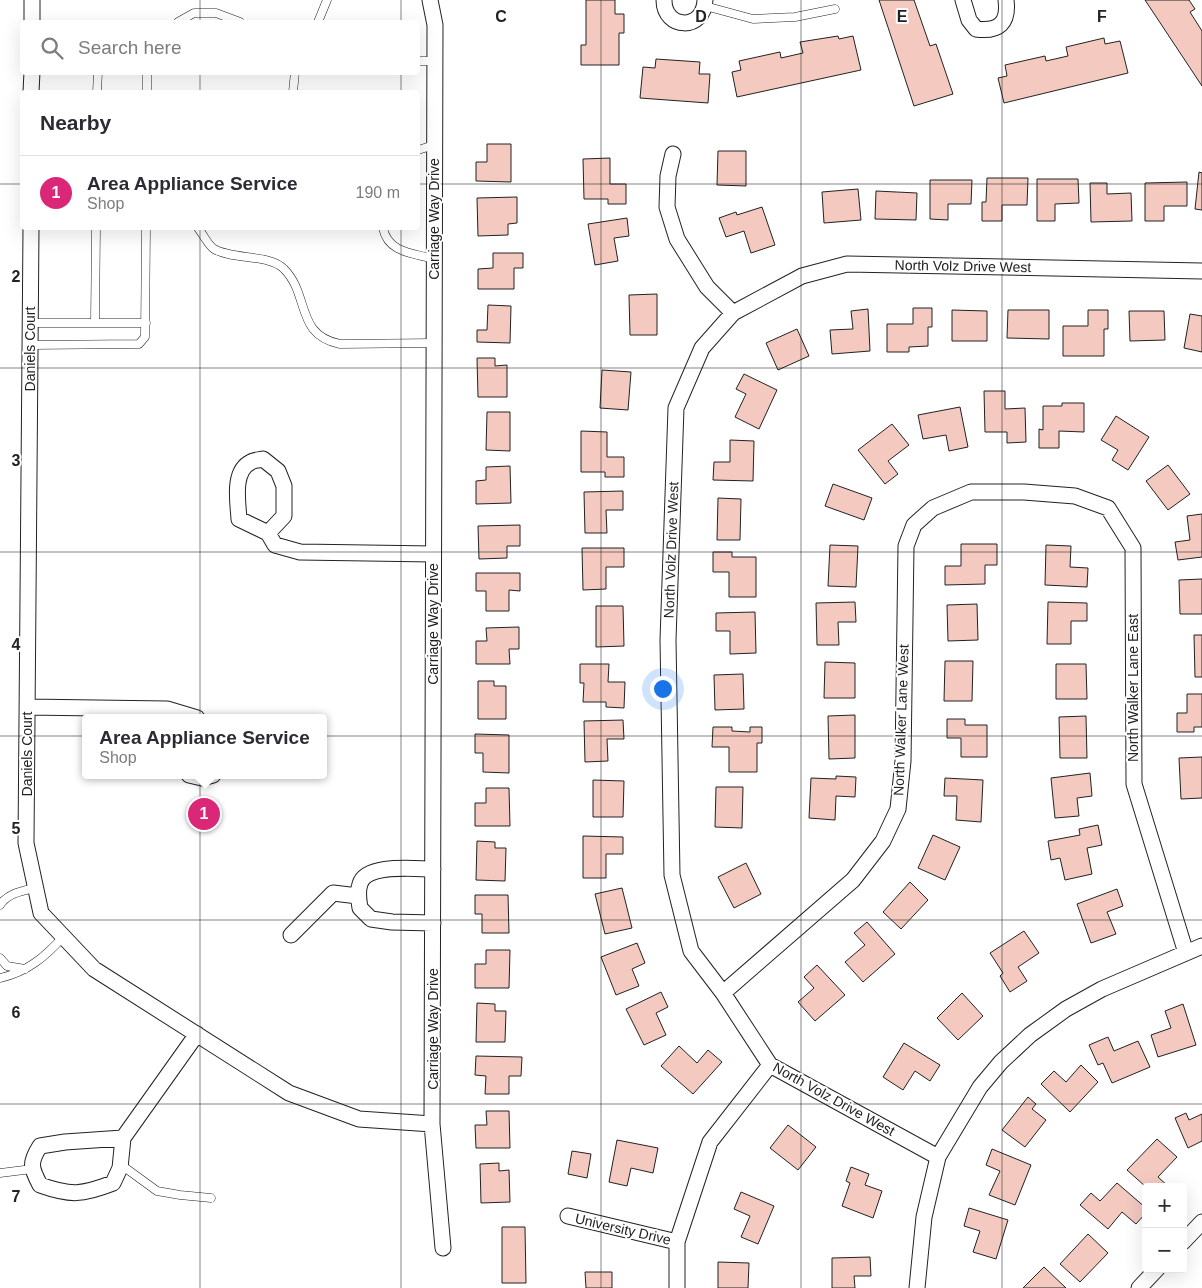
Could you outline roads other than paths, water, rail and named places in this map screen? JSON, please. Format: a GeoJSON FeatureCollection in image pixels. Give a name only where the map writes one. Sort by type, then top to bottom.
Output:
{"type":"FeatureCollection","features":[{"type":"Feature","properties":{"kind":"street"},"geometry":{"type":"LineString","coordinates":[[32,0],[32,20]]}},
{"type":"Feature","properties":{"kind":"street","name":"Carriage Way Drive"},"geometry":{"type":"LineString","coordinates":[[430,0],[434,25],[432,1124],[444,1248]]}},
{"type":"Feature","properties":{"kind":"street"},"geometry":{"type":"LineString","coordinates":[[664,0],[666,12],[671,19],[680,23],[689,23],[699,18],[705,3]]}},
{"type":"Feature","properties":{"kind":"street"},"geometry":{"type":"LineString","coordinates":[[963,0],[970,20],[976,29],[987,30],[998,27],[1005,21],[1006,0]]}},
{"type":"Feature","properties":{"kind":"street"},"geometry":{"type":"LineString","coordinates":[[32,75],[32,90]]}},
{"type":"Feature","properties":{"kind":"street"},"geometry":{"type":"LineString","coordinates":[[672,154],[668,176],[667,207],[677,239],[707,287],[733,313]]}},
{"type":"Feature","properties":{"kind":"street","name":"Daniels Court"},"geometry":{"type":"LineString","coordinates":[[30,230],[26,843],[41,913],[94,969],[289,1093],[359,1119],[432,1124]]}},
{"type":"Feature","properties":{"kind":"street","name":"North Volz Drive West"},"geometry":{"type":"LineString","coordinates":[[938,1157],[770,1065],[723,993],[692,951],[672,875],[668,640],[676,408],[702,348],[733,313],[802,276],[847,264],[1202,271]]}},
{"type":"Feature","properties":{"kind":"street"},"geometry":{"type":"LineString","coordinates":[[268,532],[284,516],[284,486],[278,471],[263,459],[251,462],[242,468],[237,486],[239,519],[268,532],[275,545],[300,552],[434,554]]}},
{"type":"Feature","properties":{"kind":"street","name":"North Walker Lane West"},"geometry":{"type":"LineString","coordinates":[[723,993],[852,880],[883,841],[898,809],[903,761],[906,546],[914,525],[933,508],[971,492],[1024,492]]}},
{"type":"Feature","properties":{"kind":"street","name":"North Walker Lane East"},"geometry":{"type":"LineString","coordinates":[[1024,492],[1075,496],[1108,508],[1133,548],[1134,784],[1186,953]]}},
{"type":"Feature","properties":{"kind":"street"},"geometry":{"type":"LineString","coordinates":[[27,707],[167,713]]}},
{"type":"Feature","properties":{"kind":"street"},"geometry":{"type":"LineString","coordinates":[[433,869],[384,869],[367,874],[360,883],[358,896],[360,908],[371,919],[392,922],[433,923]]}},
{"type":"Feature","properties":{"kind":"street"},"geometry":{"type":"LineString","coordinates":[[291,935],[333,893],[358,896]]}},
{"type":"Feature","properties":{"kind":"street"},"geometry":{"type":"LineString","coordinates":[[917,1288],[924,1217],[938,1157],[980,1087],[1001,1062],[1030,1035],[1066,1009],[1102,989],[1202,946]]}},
{"type":"Feature","properties":{"kind":"street"},"geometry":{"type":"LineString","coordinates":[[124,1138],[65,1142],[40,1146],[33,1157],[32,1169],[40,1185],[60,1192],[88,1192],[113,1183],[120,1164],[124,1138],[197,1034]]}},
{"type":"Feature","properties":{"kind":"street"},"geometry":{"type":"LineString","coordinates":[[677,1288],[677,1242],[710,1142],[770,1065]]}},
{"type":"Feature","properties":{"kind":"street","name":"University Drive"},"geometry":{"type":"LineString","coordinates":[[568,1216],[677,1242]]}},
{"type":"Feature","properties":{"kind":"street"},"geometry":{"type":"LineString","coordinates":[[1187,1238],[1202,1222]]}},
{"type":"Feature","properties":{"kind":"street"},"geometry":{"type":"LineString","coordinates":[[1139,1288],[1153,1273]]}},
{"type":"Feature","properties":{"kind":"lane"},"geometry":{"type":"LineString","coordinates":[[319,20],[327,0]]}},
{"type":"Feature","properties":{"kind":"lane"},"geometry":{"type":"LineString","coordinates":[[705,3],[753,19],[795,17],[835,9]]}},
{"type":"Feature","properties":{"kind":"lane"},"geometry":{"type":"LineString","coordinates":[[182,20],[194,13],[216,13],[235,20]]}},
{"type":"Feature","properties":{"kind":"lane"},"geometry":{"type":"LineString","coordinates":[[420,62],[434,62]]}},
{"type":"Feature","properties":{"kind":"lane"},"geometry":{"type":"LineString","coordinates":[[97,90],[98,75]]}},
{"type":"Feature","properties":{"kind":"lane"},"geometry":{"type":"LineString","coordinates":[[147,75],[147,90]]}},
{"type":"Feature","properties":{"kind":"lane"},"geometry":{"type":"LineString","coordinates":[[293,90],[296,75]]}},
{"type":"Feature","properties":{"kind":"lane"},"geometry":{"type":"LineString","coordinates":[[420,149],[434,145]]}},
{"type":"Feature","properties":{"kind":"lane"},"geometry":{"type":"LineString","coordinates":[[95,323],[96,230]]}},
{"type":"Feature","properties":{"kind":"lane"},"geometry":{"type":"LineString","coordinates":[[30,345],[139,344],[145,337],[146,323],[146,230]]}},
{"type":"Feature","properties":{"kind":"lane"},"geometry":{"type":"LineString","coordinates":[[200,230],[213,248],[231,255],[264,260],[283,268],[293,281],[312,330],[328,341],[340,344],[434,343]]}},
{"type":"Feature","properties":{"kind":"lane"},"geometry":{"type":"LineString","coordinates":[[384,230],[386,240],[393,247],[434,259]]}},
{"type":"Feature","properties":{"kind":"lane"},"geometry":{"type":"LineString","coordinates":[[30,323],[146,323]]}},
{"type":"Feature","properties":{"kind":"lane"},"geometry":{"type":"LineString","coordinates":[[0,905],[12,894],[35,888]]}},
{"type":"Feature","properties":{"kind":"lane"},"geometry":{"type":"LineString","coordinates":[[0,978],[27,969],[48,954],[63,937]]}},
{"type":"Feature","properties":{"kind":"lane"},"geometry":{"type":"LineString","coordinates":[[0,958],[7,966],[27,969]]}},
{"type":"Feature","properties":{"kind":"lane"},"geometry":{"type":"LineString","coordinates":[[120,1164],[157,1190],[180,1195],[212,1198]]}},
{"type":"Feature","properties":{"kind":"lane"},"geometry":{"type":"LineString","coordinates":[[0,1172],[32,1169]]}},
{"type":"Feature","properties":{"kind":"place","name":"Area Appliance Service"},"geometry":{"type":"Point","coordinates":[204,814]}}]}
